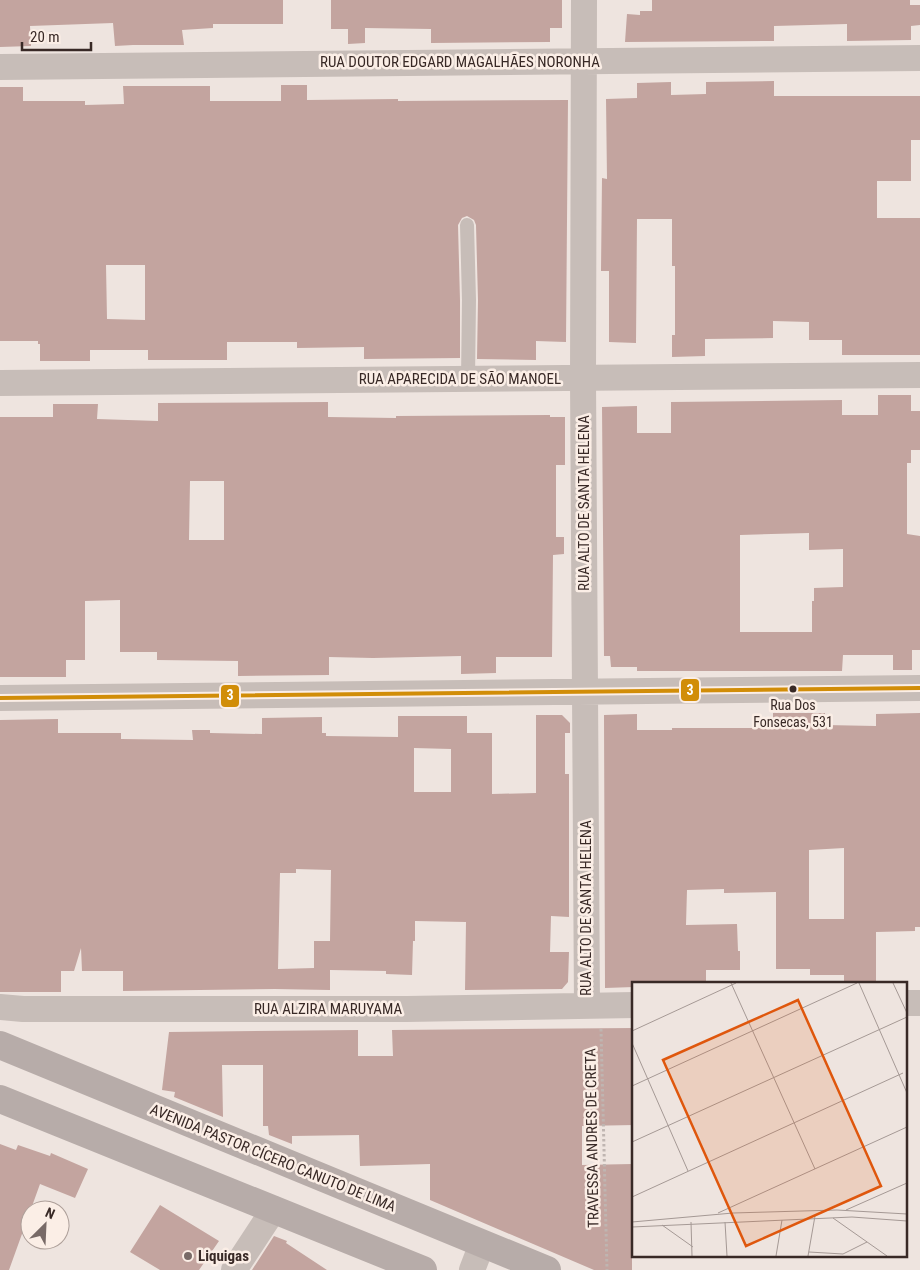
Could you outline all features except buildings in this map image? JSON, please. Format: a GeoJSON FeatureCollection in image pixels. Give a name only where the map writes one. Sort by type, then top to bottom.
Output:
{"type":"FeatureCollection","features":[{"type":"Feature","properties":{"kind":"main road","name":"AVENIDA PASTOR CÍCERO CANUTO DE LIMA"},"geometry":{"type":"LineString","coordinates":[[0,1045],[547,1270]]}},
{"type":"Feature","properties":{"kind":"main road"},"geometry":{"type":"LineString","coordinates":[[0,1100],[423,1270]]}},
{"type":"Feature","properties":{"kind":"street","name":"RUA ALTO DE SANTA HELENA"},"geometry":{"type":"LineString","coordinates":[[584,0],[585,692],[594,1006]]}},
{"type":"Feature","properties":{"kind":"street","name":"RUA DOUTOR EDGARD MAGALHÃES NORONHA"},"geometry":{"type":"LineString","coordinates":[[0,67],[920,58]]}},
{"type":"Feature","properties":{"kind":"street","name":"RUA APARECIDA DE SÃO MANOEL"},"geometry":{"type":"LineString","coordinates":[[0,383],[920,376]]}},
{"type":"Feature","properties":{"kind":"street"},"geometry":{"type":"LineString","coordinates":[[0,698],[920,688]]}},
{"type":"Feature","properties":{"kind":"street","name":"RUA ALZIRA MARUYAMA"},"geometry":{"type":"LineString","coordinates":[[8,1011],[407,1009],[632,1005]]}},
{"type":"Feature","properties":{"kind":"street"},"geometry":{"type":"LineString","coordinates":[[234,1270],[274,1209]]}},
{"type":"Feature","properties":{"kind":"street"},"geometry":{"type":"LineString","coordinates":[[472,1270],[482,1244]]}},
{"type":"Feature","properties":{"kind":"lane"},"geometry":{"type":"LineString","coordinates":[[467,225],[469,300],[468,379]]}},
{"type":"Feature","properties":{"kind":"path","name":"TRAVESSA ANDRES DE CRETA"},"geometry":{"type":"LineString","coordinates":[[594,1006],[607,1270]]}},
{"type":"Feature","properties":{"kind":"transit line","name":"3"},"geometry":{"type":"LineString","coordinates":[[0,698],[920,688]]}},
{"type":"Feature","properties":{"kind":"place","name":"Rua Dos Fonsecas, 531"},"geometry":{"type":"Point","coordinates":[793,689]}},
{"type":"Feature","properties":{"kind":"place","name":"Liquigas"},"geometry":{"type":"Point","coordinates":[188,1256]}}]}
